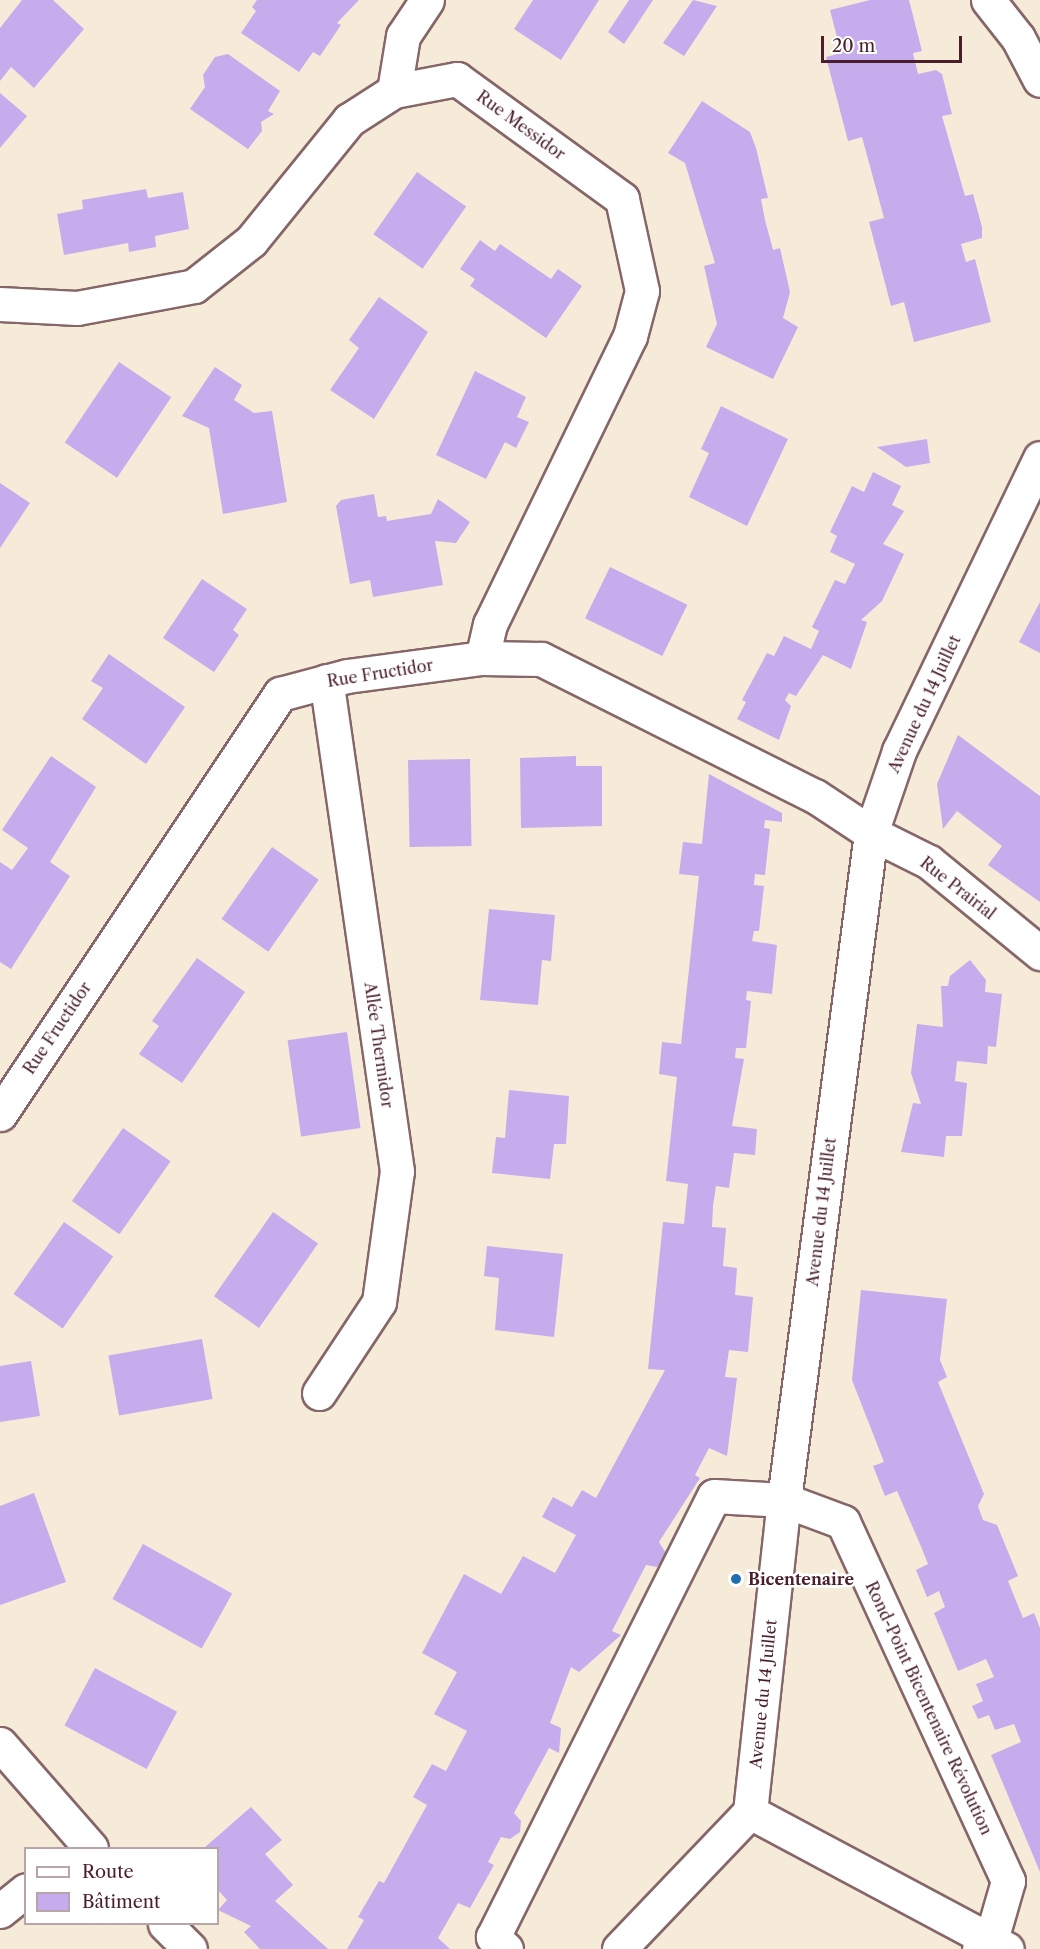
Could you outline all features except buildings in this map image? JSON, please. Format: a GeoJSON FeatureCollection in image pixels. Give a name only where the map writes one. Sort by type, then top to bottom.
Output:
{"type":"FeatureCollection","features":[{"type":"Feature","properties":{"kind":"street"},"geometry":{"type":"LineString","coordinates":[[394,91],[403,36],[427,0]]}},
{"type":"Feature","properties":{"kind":"street"},"geometry":{"type":"LineString","coordinates":[[988,0],[1018,38],[1040,80]]}},
{"type":"Feature","properties":{"kind":"street","name":"Rue Messidor"},"geometry":{"type":"LineString","coordinates":[[0,304],[77,308],[194,286],[252,241],[349,120],[394,91],[457,79],[622,199],[642,291],[630,336],[490,624],[482,658]]}},
{"type":"Feature","properties":{"kind":"street","name":"Avenue du 14 Juillet"},"geometry":{"type":"LineString","coordinates":[[750,1812],[784,1500],[871,833],[899,751],[1040,458]]}},
{"type":"Feature","properties":{"kind":"street","name":"Rue Fructidor"},"geometry":{"type":"LineString","coordinates":[[0,1114],[280,693],[326,681],[482,658],[541,659],[815,796],[871,833]]}},
{"type":"Feature","properties":{"kind":"street","name":"Allée Thermidor"},"geometry":{"type":"LineString","coordinates":[[319,1393],[379,1302],[397,1171],[326,681]]}},
{"type":"Feature","properties":{"kind":"street","name":"Rue Prairial"},"geometry":{"type":"LineString","coordinates":[[871,833],[929,862],[1040,952]]}},
{"type":"Feature","properties":{"kind":"street","name":"Rond-Point Bicentenaire Révolution"},"geometry":{"type":"LineString","coordinates":[[506,1949],[493,1937],[714,1496],[784,1500],[843,1522],[1008,1881],[992,1946]]}},
{"type":"Feature","properties":{"kind":"street"},"geometry":{"type":"LineString","coordinates":[[0,1744],[85,1846]]}},
{"type":"Feature","properties":{"kind":"street"},"geometry":{"type":"LineString","coordinates":[[619,1949],[750,1812],[992,1946]]}},
{"type":"Feature","properties":{"kind":"street"},"geometry":{"type":"LineString","coordinates":[[0,1911],[24,1892]]}},
{"type":"Feature","properties":{"kind":"street"},"geometry":{"type":"LineString","coordinates":[[167,1925],[190,1949]]}},
{"type":"Feature","properties":{"kind":"place","name":"Bicentenaire"},"geometry":{"type":"Point","coordinates":[736,1579]}}]}
